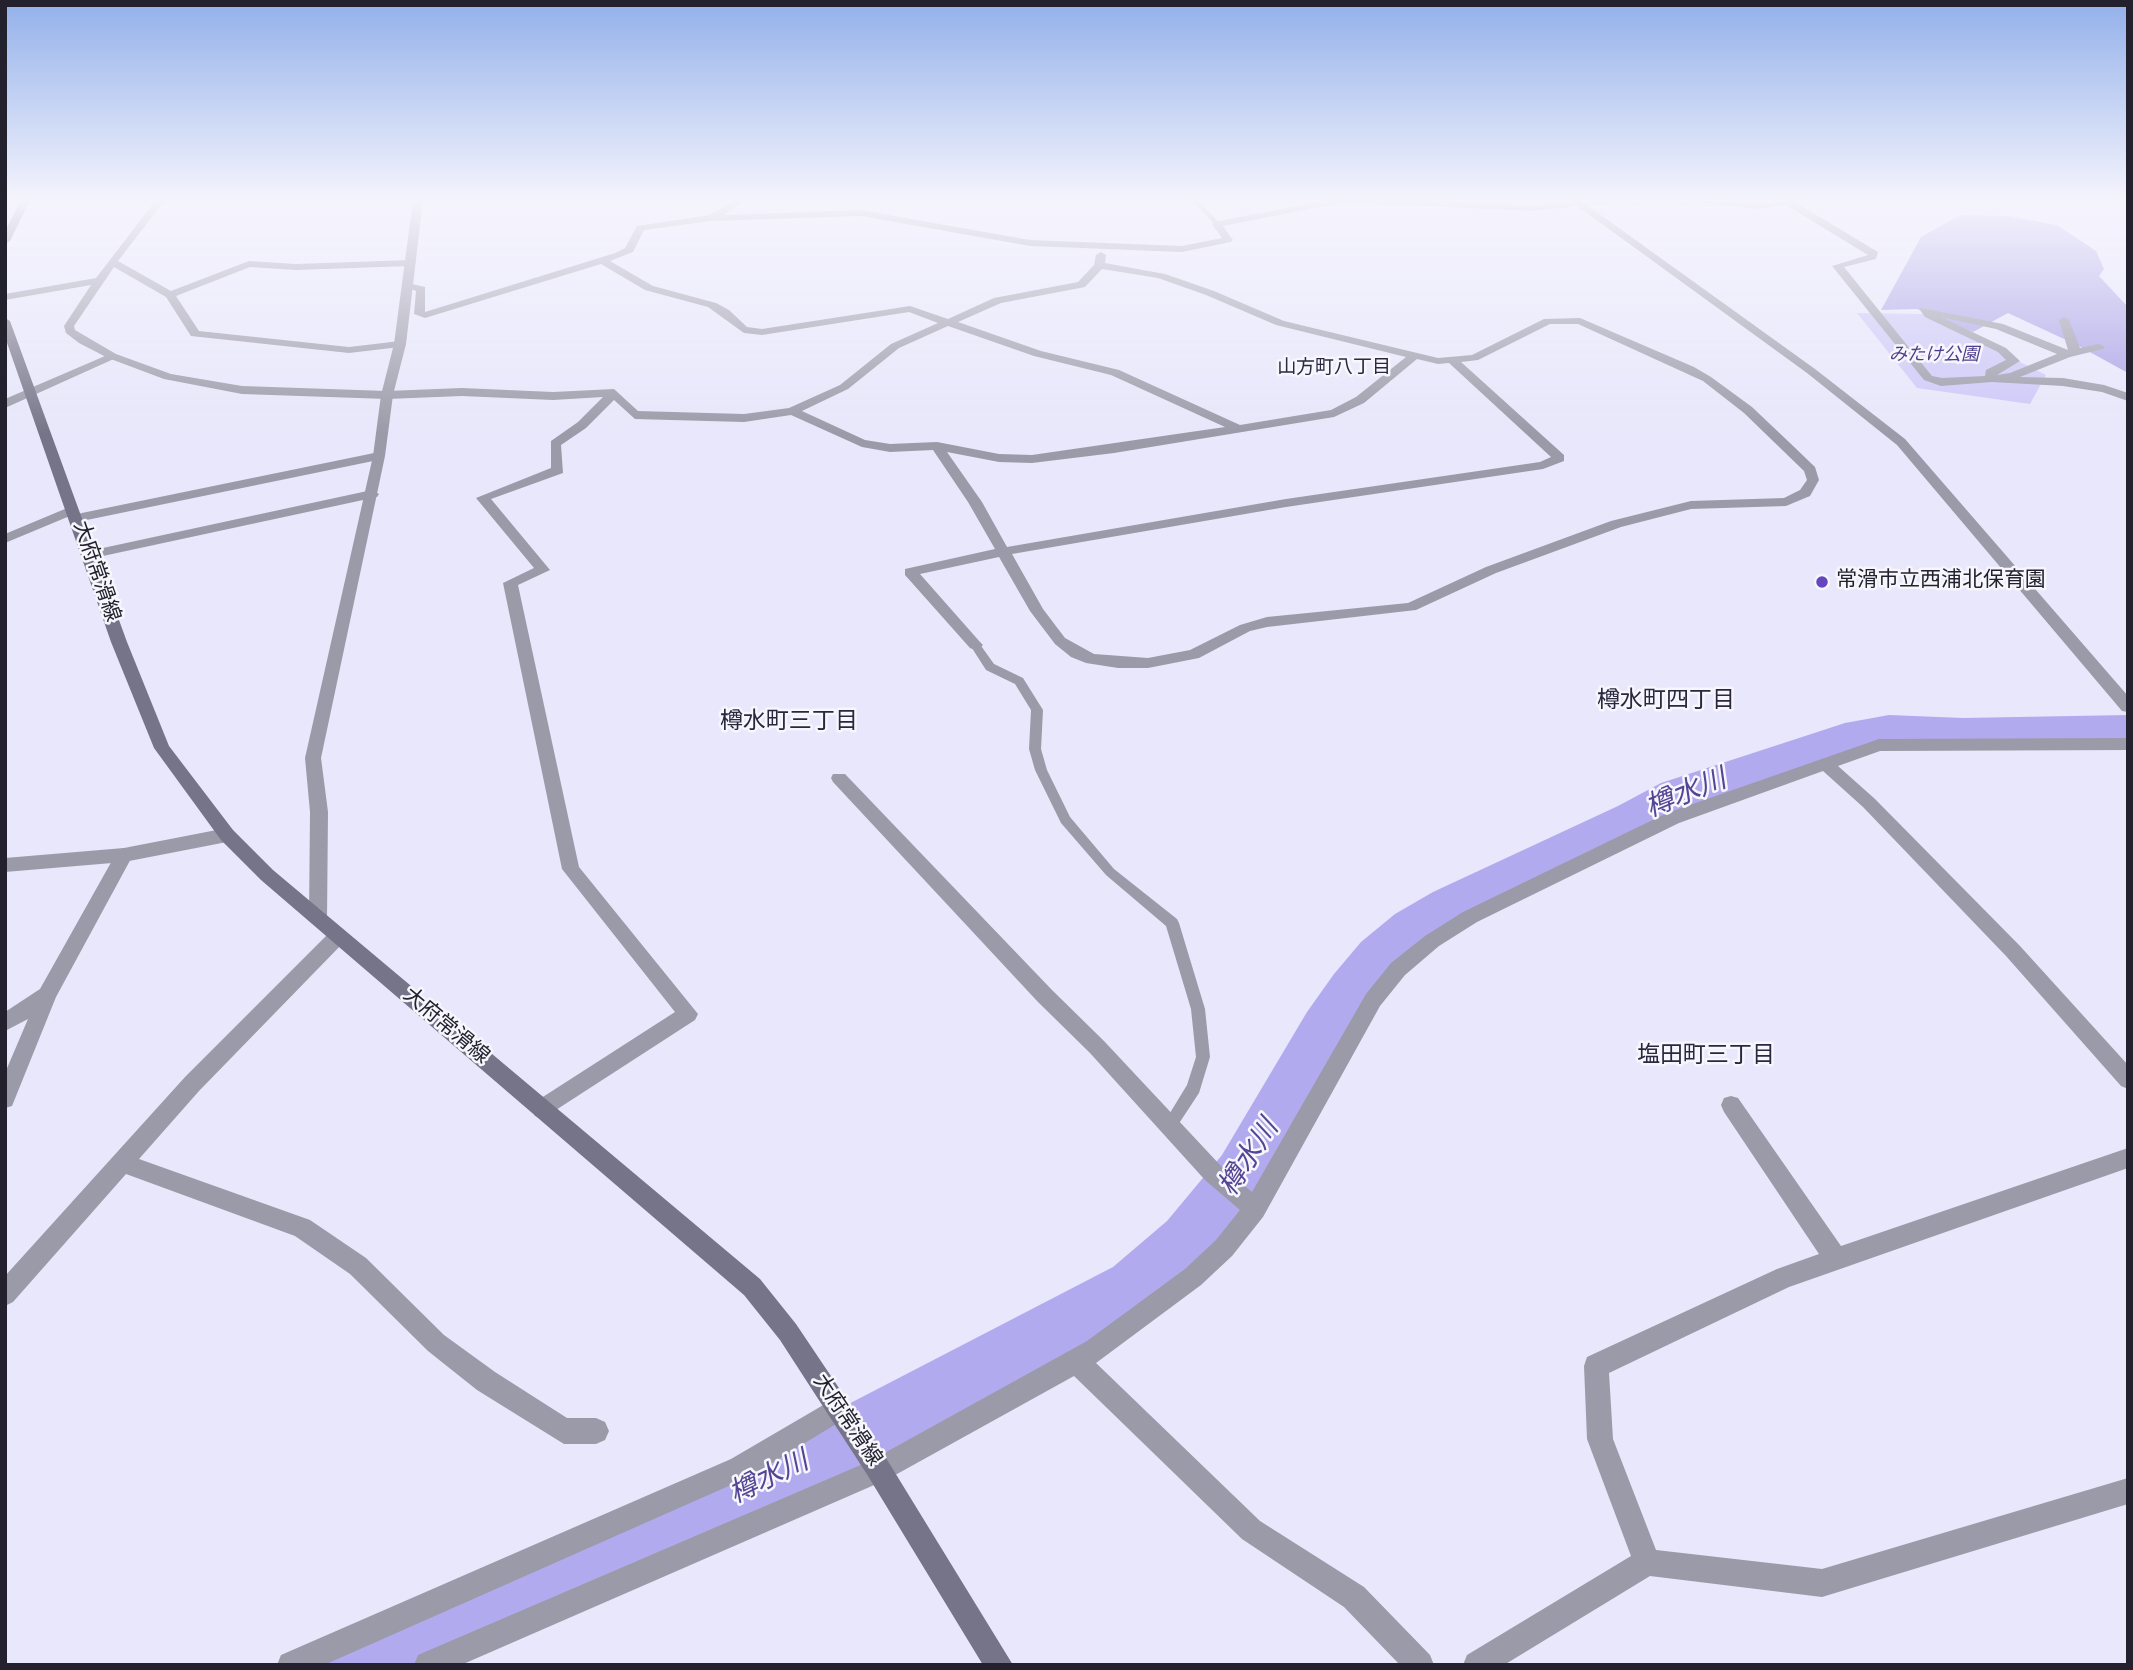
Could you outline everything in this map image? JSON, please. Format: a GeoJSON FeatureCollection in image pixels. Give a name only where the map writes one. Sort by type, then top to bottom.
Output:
{"type":"FeatureCollection","features":[{"type":"Feature","properties":{"kind":"main road","name":"大府常滑線"},"geometry":{"type":"LineString","coordinates":[[5,321],[145,710],[162,748],[228,835],[267,875],[752,1287],[788,1332],[878,1469],[999,1665]]}},
{"type":"Feature","properties":{"kind":"street"},"geometry":{"type":"LineString","coordinates":[[101,278],[69,326],[70,331],[112,356],[168,377],[242,390],[387,395],[462,392],[553,396],[614,393],[635,415],[744,418],[792,411],[844,387],[895,346],[998,300],[1071,288],[1081,285],[1088,278]]}},
{"type":"Feature","properties":{"kind":"street"},"geometry":{"type":"LineString","coordinates":[[140,278],[170,295],[195,334],[349,350],[400,344]]}},
{"type":"Feature","properties":{"kind":"street"},"geometry":{"type":"LineString","coordinates":[[170,295],[213,278]]}},
{"type":"Feature","properties":{"kind":"street"},"geometry":{"type":"LineString","coordinates":[[318,918],[319,812],[313,758],[372,494],[387,395],[400,344],[409,278]]}},
{"type":"Feature","properties":{"kind":"street"},"geometry":{"type":"LineString","coordinates":[[408,286],[421,289],[419,314],[425,315],[544,278]]}},
{"type":"Feature","properties":{"kind":"street"},"geometry":{"type":"LineString","coordinates":[[632,278],[649,288],[712,305],[725,312],[744,330],[762,332],[910,309],[1038,354],[1115,372],[1237,428]]}},
{"type":"Feature","properties":{"kind":"street"},"geometry":{"type":"LineString","coordinates":[[937,446],[975,502],[1001,552],[1046,625],[1060,641],[1076,653],[1091,659],[1118,663],[1148,663],[1194,654],[1245,628],[1267,622],[1411,607],[1492,570],[1616,524],[1691,505],[1786,502],[1805,493],[1813,480],[1810,470],[1786,446],[1748,410],[1707,379],[1681,364],[1637,348],[1580,321],[1555,320],[1539,323],[1488,352],[1454,362],[1413,357],[1280,323],[1167,278]]}},
{"type":"Feature","properties":{"kind":"street"},"geometry":{"type":"LineString","coordinates":[[1681,278],[1832,386],[1900,442],[1984,536],[2128,707]]}},
{"type":"Feature","properties":{"kind":"street"},"geometry":{"type":"LineString","coordinates":[[1847,278],[1928,378],[1941,382],[1992,379],[2063,382],[2104,389],[2128,397]]}},
{"type":"Feature","properties":{"kind":"street"},"geometry":{"type":"LineString","coordinates":[[5,297],[99,281]]}},
{"type":"Feature","properties":{"kind":"street"},"geometry":{"type":"LineString","coordinates":[[1992,379],[1990,372],[2014,361],[2002,350],[1929,315],[1925,310],[1999,326],[2072,353]]}},
{"type":"Feature","properties":{"kind":"street"},"geometry":{"type":"LineString","coordinates":[[2064,320],[2072,353]]}},
{"type":"Feature","properties":{"kind":"street"},"geometry":{"type":"LineString","coordinates":[[1992,379],[2031,371],[2072,353],[2099,347]]}},
{"type":"Feature","properties":{"kind":"street"},"geometry":{"type":"LineString","coordinates":[[5,404],[112,356]]}},
{"type":"Feature","properties":{"kind":"street"},"geometry":{"type":"LineString","coordinates":[[792,411],[862,443],[890,448],[937,446],[986,456],[1020,459],[1114,449],[1334,413],[1360,401],[1413,357]]}},
{"type":"Feature","properties":{"kind":"street"},"geometry":{"type":"LineString","coordinates":[[975,645],[911,572],[1001,552],[1286,503],[1543,465],[1560,458],[1454,362]]}},
{"type":"Feature","properties":{"kind":"street"},"geometry":{"type":"LineString","coordinates":[[541,1109],[688,1014],[571,869],[528,658],[509,583],[543,570],[483,499],[558,470],[555,444],[582,425],[614,393]]}},
{"type":"Feature","properties":{"kind":"street"},"geometry":{"type":"LineString","coordinates":[[5,539],[75,514],[379,456]]}},
{"type":"Feature","properties":{"kind":"street"},"geometry":{"type":"LineString","coordinates":[[89,555],[372,494]]}},
{"type":"Feature","properties":{"kind":"street"},"geometry":{"type":"LineString","coordinates":[[435,1663],[878,1469],[1096,1350],[1194,1278],[1224,1248],[1254,1208],[1373,1000],[1398,969],[1432,941],[1470,917],[1673,818],[1879,745],[2128,744]]}},
{"type":"Feature","properties":{"kind":"street"},"geometry":{"type":"LineString","coordinates":[[1824,763],[1869,803],[2013,951],[2128,1080]]}},
{"type":"Feature","properties":{"kind":"street"},"geometry":{"type":"LineString","coordinates":[[839,778],[1097,1047],[1213,1173],[1254,1208]]}},
{"type":"Feature","properties":{"kind":"street"},"geometry":{"type":"LineString","coordinates":[[5,865],[124,855],[228,835]]}},
{"type":"Feature","properties":{"kind":"street"},"geometry":{"type":"LineString","coordinates":[[5,1099],[47,995],[124,855]]}},
{"type":"Feature","properties":{"kind":"street"},"geometry":{"type":"LineString","coordinates":[[5,1294],[192,1084],[338,936]]}},
{"type":"Feature","properties":{"kind":"street"},"geometry":{"type":"LineString","coordinates":[[5,1023],[47,995]]}},
{"type":"Feature","properties":{"kind":"street"},"geometry":{"type":"LineString","coordinates":[[1731,1105],[1836,1259]]}},
{"type":"Feature","properties":{"kind":"street"},"geometry":{"type":"LineString","coordinates":[[1647,1562],[1600,1439],[1596,1366],[1784,1278],[2128,1158]]}},
{"type":"Feature","properties":{"kind":"street"},"geometry":{"type":"LineString","coordinates":[[122,1163],[302,1228],[358,1266],[436,1343],[486,1381],[564,1431],[596,1431]]}},
{"type":"Feature","properties":{"kind":"street"},"geometry":{"type":"LineString","coordinates":[[1076,1361],[1251,1530],[1354,1597],[1420,1665]]}},
{"type":"Feature","properties":{"kind":"street"},"geometry":{"type":"LineString","coordinates":[[291,1665],[740,1468],[838,1410]]}},
{"type":"Feature","properties":{"kind":"street"},"geometry":{"type":"LineString","coordinates":[[1477,1665],[1647,1562],[1822,1583],[2128,1491]]}},
{"type":"Feature","properties":{"kind":"lane"},"geometry":{"type":"LineString","coordinates":[[975,645],[990,667],[1019,681],[1037,710],[1035,749],[1041,770],[1065,820],[1110,872],[1172,923],[1198,1009],[1203,1057],[1194,1088],[1169,1126]]}},
{"type":"Feature","properties":{"kind":"green space","name":"みたけ公園"},"geometry":{"type":"Polygon","coordinates":[[[1857,313],[1925,314],[2046,375],[2030,404],[1917,388],[1857,313]]]}},
{"type":"Feature","properties":{"kind":"shaded area"},"geometry":{"type":"Polygon","coordinates":[[[1899,278],[2101,278],[2128,307],[2128,373],[2077,345],[2008,313],[1973,332],[1917,309],[1881,310],[1899,278]]]}},
{"type":"Feature","properties":{"kind":"waterway","name":"樽水川"},"geometry":{"type":"LineString","coordinates":[[358,1665],[779,1478],[1136,1290],[1190,1243],[1244,1175],[1327,1029],[1353,990],[1380,958],[1414,929],[1451,906],[1635,819],[1678,795],[1861,734],[1889,731],[1963,734],[2128,731]]}},
{"type":"Feature","properties":{"kind":"place","name":"常滑市立西浦北保育園"},"geometry":{"type":"Point","coordinates":[1822,582]}},
{"type":"Feature","properties":{"kind":"district","name":"山方町八丁目"},"geometry":{"type":"Point","coordinates":[1334,369]}},
{"type":"Feature","properties":{"kind":"district","name":"樽水町四丁目"},"geometry":{"type":"Point","coordinates":[1666,702]}},
{"type":"Feature","properties":{"kind":"district","name":"樽水町三丁目"},"geometry":{"type":"Point","coordinates":[789,723]}},
{"type":"Feature","properties":{"kind":"district","name":"塩田町三丁目"},"geometry":{"type":"Point","coordinates":[1706,1057]}}]}
